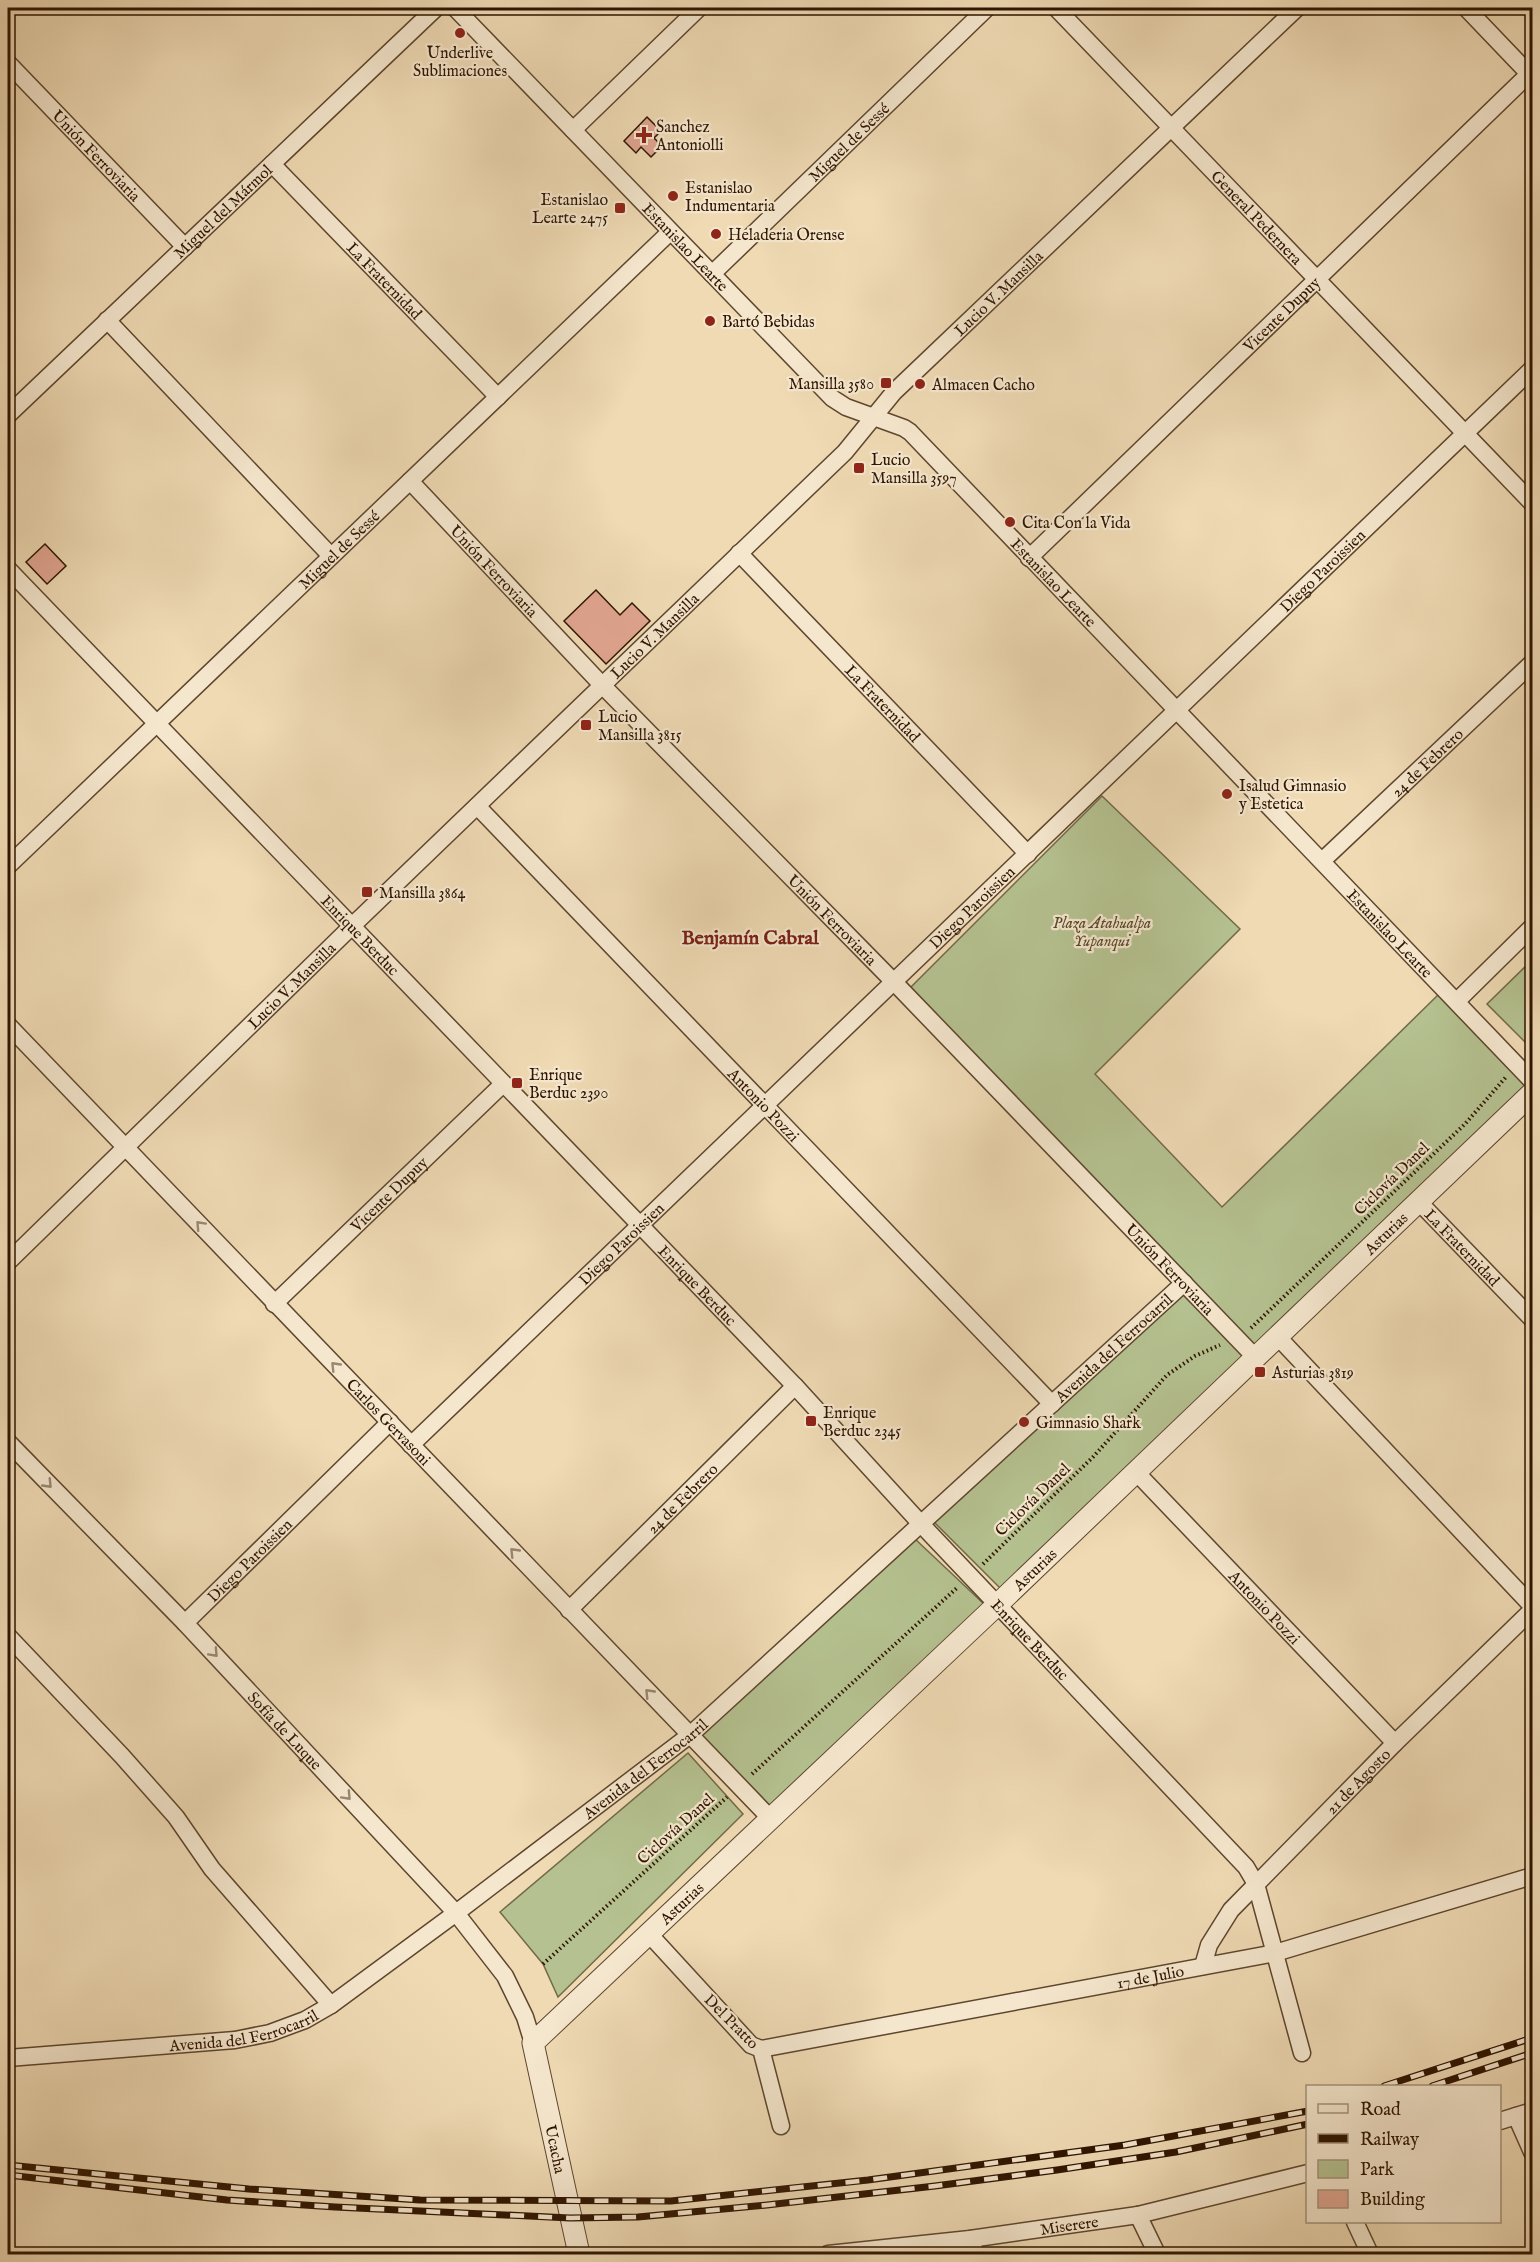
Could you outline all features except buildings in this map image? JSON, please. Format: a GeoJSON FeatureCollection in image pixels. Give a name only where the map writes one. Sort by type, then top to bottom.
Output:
{"type":"FeatureCollection","features":[{"type":"Feature","properties":{"kind":"street","name":"Miguel del Mármol"},"geometry":{"type":"LineString","coordinates":[[8,415],[436,8]]}},
{"type":"Feature","properties":{"kind":"street","name":"Estanislao Learte"},"geometry":{"type":"LineString","coordinates":[[455,8],[832,398],[846,408],[910,432],[1533,1081]]}},
{"type":"Feature","properties":{"kind":"street"},"geometry":{"type":"LineString","coordinates":[[573,130],[699,8]]}},
{"type":"Feature","properties":{"kind":"street","name":"Miguel de Sessé"},"geometry":{"type":"LineString","coordinates":[[712,274],[987,8]]}},
{"type":"Feature","properties":{"kind":"street","name":"General Pedernera"},"geometry":{"type":"LineString","coordinates":[[1056,8],[1533,503]]}},
{"type":"Feature","properties":{"kind":"street","name":"Lucio V. Mansilla"},"geometry":{"type":"LineString","coordinates":[[8,1262],[352,926],[845,452],[894,392],[1297,8]]}},
{"type":"Feature","properties":{"kind":"street"},"geometry":{"type":"LineString","coordinates":[[1466,8],[1532,74]]}},
{"type":"Feature","properties":{"kind":"street","name":"Unión Ferroviaria"},"geometry":{"type":"LineString","coordinates":[[8,63],[185,247]]}},
{"type":"Feature","properties":{"kind":"street","name":"Vicente Dupuy"},"geometry":{"type":"LineString","coordinates":[[1029,558],[1532,74]]}},
{"type":"Feature","properties":{"kind":"street","name":"La Fraternidad"},"geometry":{"type":"LineString","coordinates":[[272,164],[498,397]]}},
{"type":"Feature","properties":{"kind":"street","name":"Miguel de Sessé"},"geometry":{"type":"LineString","coordinates":[[8,866],[670,232]]}},
{"type":"Feature","properties":{"kind":"street"},"geometry":{"type":"LineString","coordinates":[[107,320],[331,556]]}},
{"type":"Feature","properties":{"kind":"street","name":"Diego Paroissien"},"geometry":{"type":"LineString","coordinates":[[411,1445],[1533,369]]}},
{"type":"Feature","properties":{"kind":"street","name":"Unión Ferroviaria"},"geometry":{"type":"LineString","coordinates":[[410,481],[602,685],[894,982],[1255,1357]]}},
{"type":"Feature","properties":{"kind":"street","name":"La Fraternidad"},"geometry":{"type":"LineString","coordinates":[[739,553],[1028,854]]}},
{"type":"Feature","properties":{"kind":"street","name":"Enrique Berduc"},"geometry":{"type":"LineString","coordinates":[[8,569],[795,1386],[921,1524],[1246,1867],[1256,1884],[1302,2053]]}},
{"type":"Feature","properties":{"kind":"street","name":"24 de Febrero"},"geometry":{"type":"LineString","coordinates":[[1322,861],[1533,663]]}},
{"type":"Feature","properties":{"kind":"street","name":"Antonio Pozzi"},"geometry":{"type":"LineString","coordinates":[[477,806],[1052,1404]]}},
{"type":"Feature","properties":{"kind":"street"},"geometry":{"type":"LineString","coordinates":[[1457,1001],[1533,927]]}},
{"type":"Feature","properties":{"kind":"street","name":"Carlos Gervasoni"},"geometry":{"type":"LineString","coordinates":[[8,1025],[770,1818]]}},
{"type":"Feature","properties":{"kind":"street","name":"Vicente Dupuy"},"geometry":{"type":"LineString","coordinates":[[274,1304],[503,1084]]}},
{"type":"Feature","properties":{"kind":"street","name":"Asturias"},"geometry":{"type":"LineString","coordinates":[[533,2043],[650,1935],[770,1818],[998,1604],[1533,1093]]}},
{"type":"Feature","properties":{"kind":"street","name":"La Fraternidad"},"geometry":{"type":"LineString","coordinates":[[1418,1202],[1533,1319]]}},
{"type":"Feature","properties":{"kind":"street","name":"Avenida del Ferrocarril"},"geometry":{"type":"LineString","coordinates":[[8,2058],[235,2040],[270,2033],[305,2020],[331,2005],[690,1735],[1184,1283]]}},
{"type":"Feature","properties":{"kind":"street"},"geometry":{"type":"LineString","coordinates":[[1277,1336],[1533,1608]]}},
{"type":"Feature","properties":{"kind":"street","name":"24 de Febrero"},"geometry":{"type":"LineString","coordinates":[[569,1610],[795,1386]]}},
{"type":"Feature","properties":{"kind":"street","name":"Diego Paroissien"},"geometry":{"type":"LineString","coordinates":[[185,1623],[390,1422]]}},
{"type":"Feature","properties":{"kind":"street","name":"Sofía de Luque"},"geometry":{"type":"LineString","coordinates":[[8,1442],[185,1623],[456,1913],[505,1976],[525,2017],[533,2043]]}},
{"type":"Feature","properties":{"kind":"street","name":"Antonio Pozzi"},"geometry":{"type":"LineString","coordinates":[[1135,1471],[1395,1743]]}},
{"type":"Feature","properties":{"kind":"street","name":"21 de Agosto"},"geometry":{"type":"LineString","coordinates":[[1203,1966],[1209,1945],[1231,1910],[1395,1743],[1533,1608]]}},
{"type":"Feature","properties":{"kind":"street"},"geometry":{"type":"LineString","coordinates":[[8,1636],[176,1817],[212,1869],[331,2005]]}},
{"type":"Feature","properties":{"kind":"street","name":"17 de Julio"},"geometry":{"type":"LineString","coordinates":[[761,2049],[1275,1953],[1533,1876]]}},
{"type":"Feature","properties":{"kind":"street","name":"Del Pratto"},"geometry":{"type":"LineString","coordinates":[[650,1935],[751,2045],[761,2049],[781,2126]]}},
{"type":"Feature","properties":{"kind":"street","name":"Ucacha"},"geometry":{"type":"LineString","coordinates":[[533,2043],[579,2254]]}},
{"type":"Feature","properties":{"kind":"street"},"geometry":{"type":"LineString","coordinates":[[1533,2111],[1508,2118],[1533,2152]]}},
{"type":"Feature","properties":{"kind":"street","name":"Miserere"},"geometry":{"type":"LineString","coordinates":[[828,2254],[973,2247],[1138,2215],[1306,2173]]}},
{"type":"Feature","properties":{"kind":"street"},"geometry":{"type":"LineString","coordinates":[[1138,2215],[1156,2254]]}},
{"type":"Feature","properties":{"kind":"street"},"geometry":{"type":"LineString","coordinates":[[1355,2223],[1370,2254]]}},
{"type":"Feature","properties":{"kind":"path","name":"Ciclovía Danel"},"geometry":{"type":"LineString","coordinates":[[543,1964],[971,1575],[1093,1457],[1167,1375],[1195,1356],[1237,1337],[1257,1324],[1465,1124],[1517,1064]]}},
{"type":"Feature","properties":{"kind":"green space","name":"Plaza Atahualpa Yupanqui"},"geometry":{"type":"Polygon","coordinates":[[[1102,796],[1240,929],[1095,1074],[1222,1207],[1440,993],[1532,1088],[1255,1351],[908,990],[1102,796]]]}},
{"type":"Feature","properties":{"kind":"green space"},"geometry":{"type":"Polygon","coordinates":[[[1532,960],[1532,1049],[1487,1004],[1532,960]]]}},
{"type":"Feature","properties":{"kind":"green space"},"geometry":{"type":"Polygon","coordinates":[[[1184,1290],[1247,1356],[1001,1589],[932,1520],[1184,1290]]]}},
{"type":"Feature","properties":{"kind":"green space"},"geometry":{"type":"Polygon","coordinates":[[[914,1538],[985,1605],[771,1807],[699,1734],[914,1538]]]}},
{"type":"Feature","properties":{"kind":"green space"},"geometry":{"type":"Polygon","coordinates":[[[688,1753],[743,1814],[558,1997],[543,1964],[500,1912],[688,1753]]]}},
{"type":"Feature","properties":{"kind":"railway"},"geometry":{"type":"LineString","coordinates":[[1387,2085],[1532,2038]]}},
{"type":"Feature","properties":{"kind":"railway"},"geometry":{"type":"LineString","coordinates":[[1435,2085],[1532,2053]]}},
{"type":"Feature","properties":{"kind":"railway"},"geometry":{"type":"LineString","coordinates":[[8,2165],[249,2189],[420,2200],[671,2201],[868,2180],[1125,2145],[1306,2111]]}},
{"type":"Feature","properties":{"kind":"railway"},"geometry":{"type":"LineString","coordinates":[[8,2175],[227,2200],[570,2218],[638,2217],[767,2205],[1057,2170],[1176,2152],[1306,2124]]}},
{"type":"Feature","properties":{"kind":"place","name":"Underlive Sublimaciones"},"geometry":{"type":"Point","coordinates":[460,33]}},
{"type":"Feature","properties":{"kind":"place","name":"Sanchez Antoniolli"},"geometry":{"type":"Point","coordinates":[644,135]}},
{"type":"Feature","properties":{"kind":"place","name":"Estanislao Indumentaria"},"geometry":{"type":"Point","coordinates":[673,196]}},
{"type":"Feature","properties":{"kind":"place","name":"Estanislao Learte 2475"},"geometry":{"type":"Point","coordinates":[620,208]}},
{"type":"Feature","properties":{"kind":"place","name":"Heladeria Orense"},"geometry":{"type":"Point","coordinates":[716,234]}},
{"type":"Feature","properties":{"kind":"place","name":"Bartó Bebidas"},"geometry":{"type":"Point","coordinates":[710,321]}},
{"type":"Feature","properties":{"kind":"place","name":"Mansilla 3580"},"geometry":{"type":"Point","coordinates":[886,383]}},
{"type":"Feature","properties":{"kind":"place","name":"Almacen Cacho"},"geometry":{"type":"Point","coordinates":[920,384]}},
{"type":"Feature","properties":{"kind":"place","name":"Lucio Mansilla 3597"},"geometry":{"type":"Point","coordinates":[859,468]}},
{"type":"Feature","properties":{"kind":"place","name":"Cita Con la Vida"},"geometry":{"type":"Point","coordinates":[1010,522]}},
{"type":"Feature","properties":{"kind":"place","name":"Lucio Mansilla 3815"},"geometry":{"type":"Point","coordinates":[586,725]}},
{"type":"Feature","properties":{"kind":"place","name":"Isalud Gimnasio y Estetica"},"geometry":{"type":"Point","coordinates":[1227,794]}},
{"type":"Feature","properties":{"kind":"place","name":"Mansilla 3864"},"geometry":{"type":"Point","coordinates":[367,892]}},
{"type":"Feature","properties":{"kind":"place","name":"Enrique Berduc 2390"},"geometry":{"type":"Point","coordinates":[517,1083]}},
{"type":"Feature","properties":{"kind":"place","name":"Asturias 3819"},"geometry":{"type":"Point","coordinates":[1260,1372]}},
{"type":"Feature","properties":{"kind":"place","name":"Enrique Berduc 2345"},"geometry":{"type":"Point","coordinates":[811,1421]}},
{"type":"Feature","properties":{"kind":"place","name":"Gimnasio Shark"},"geometry":{"type":"Point","coordinates":[1024,1422]}},
{"type":"Feature","properties":{"kind":"district","name":"Benjamín Cabral"},"geometry":{"type":"Point","coordinates":[750,937]}}]}
